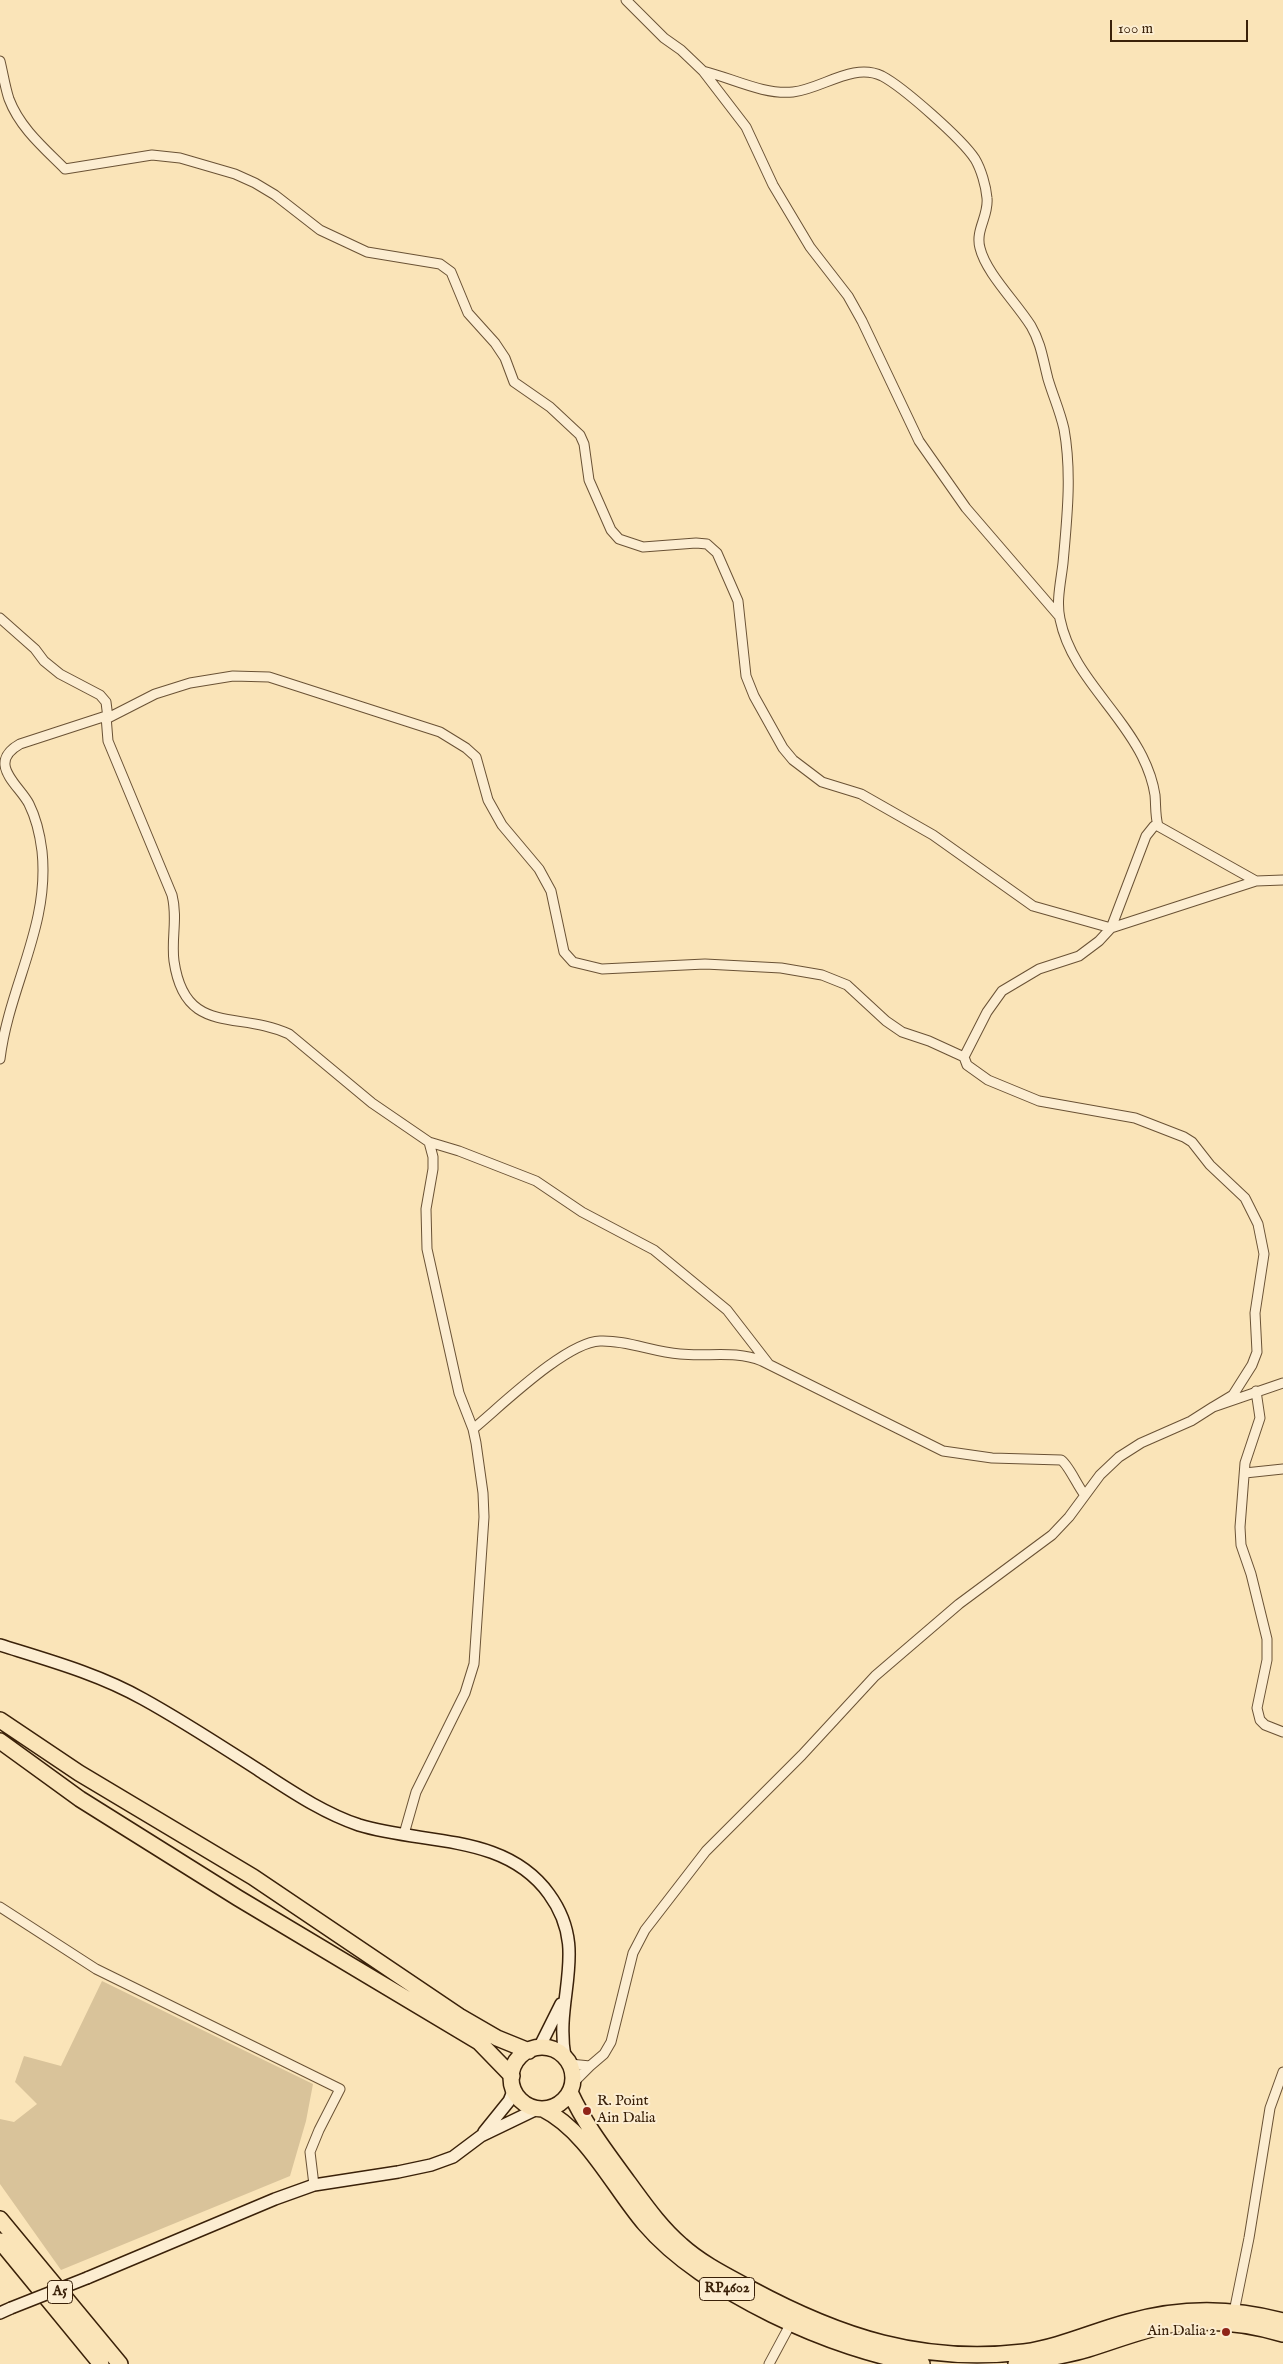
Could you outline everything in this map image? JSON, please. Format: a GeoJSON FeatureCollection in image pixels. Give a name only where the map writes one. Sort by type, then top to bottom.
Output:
{"type":"FeatureCollection","features":[{"type":"Feature","properties":{"kind":"highway"},"geometry":{"type":"LineString","coordinates":[[0,1720],[79,1773],[253,1877],[459,2016],[497,2038],[534,2049],[548,2048],[567,2060]]}},
{"type":"Feature","properties":{"kind":"highway"},"geometry":{"type":"LineString","coordinates":[[0,1741],[88,1804],[245,1902],[478,2042],[513,2083]]}},
{"type":"Feature","properties":{"kind":"highway","name":"RP4602"},"geometry":{"type":"LineString","coordinates":[[534,2049],[521,2056],[514,2066],[513,2083],[522,2101],[558,2118],[572,2130],[645,2224],[690,2267],[791,2323],[859,2350],[894,2360],[922,2364]]}},
{"type":"Feature","properties":{"kind":"highway","name":"RP4602"},"geometry":{"type":"LineString","coordinates":[[567,2060],[571,2088],[585,2123],[660,2225],[683,2247],[703,2262],[771,2300],[844,2333],[922,2352],[991,2356],[1027,2351],[1154,2315],[1183,2311],[1234,2312],[1283,2321]]}},
{"type":"Feature","properties":{"kind":"highway"},"geometry":{"type":"LineString","coordinates":[[540,2109],[554,2107],[563,2101],[571,2088]]}},
{"type":"Feature","properties":{"kind":"highway","name":"A5"},"geometry":{"type":"LineString","coordinates":[[0,2219],[120,2364]]}},
{"type":"Feature","properties":{"kind":"highway","name":"A5"},"geometry":{"type":"LineString","coordinates":[[0,2242],[101,2364]]}},
{"type":"Feature","properties":{"kind":"highway"},"geometry":{"type":"LineString","coordinates":[[1016,2364],[1050,2359],[1168,2325],[1204,2322],[1229,2323],[1265,2328],[1283,2334]]}},
{"type":"Feature","properties":{"kind":"street"},"geometry":{"type":"LineString","coordinates":[[626,0],[664,38],[681,50],[703,71],[746,126],[773,185],[810,247],[848,296],[919,441],[966,508],[1059,616]]}},
{"type":"Feature","properties":{"kind":"street"},"geometry":{"type":"LineString","coordinates":[[0,61],[9,99],[21,120],[37,142],[65,169],[152,155],[180,158],[235,174],[255,183],[275,195],[320,230],[368,252],[440,264],[446,267],[458,286],[465,308],[505,358],[514,382],[550,407],[580,434],[584,444],[589,480],[611,530],[619,539],[643,547],[696,542],[707,544],[717,553],[738,601],[746,676],[754,696],[776,736],[793,760],[822,782],[861,794],[933,835],[1033,906],[1111,928],[1256,881],[1283,880]]}},
{"type":"Feature","properties":{"kind":"street"},"geometry":{"type":"LineString","coordinates":[[703,71],[776,92],[803,91],[852,73],[870,72],[884,77],[906,93],[944,127],[975,160],[988,200],[978,238],[980,249],[990,271],[1007,291],[1038,340],[1064,429],[1069,467],[1069,493],[1058,599],[1059,616],[1064,636],[1081,668],[1142,756],[1152,781],[1158,826]]}},
{"type":"Feature","properties":{"kind":"street"},"geometry":{"type":"LineString","coordinates":[[0,618],[54,670],[100,695],[106,702],[108,741],[172,896],[175,914],[174,961],[185,997],[197,1009],[208,1014],[273,1028],[289,1034],[372,1103],[429,1142],[536,1181],[582,1212],[654,1250],[726,1310],[770,1365]]}},
{"type":"Feature","properties":{"kind":"street"},"geometry":{"type":"LineString","coordinates":[[0,1059],[10,1007],[40,916],[43,884],[42,852],[33,814],[24,796],[6,770],[6,760],[13,748],[20,744],[106,716],[114,717],[155,694],[190,683],[233,676],[269,677],[440,732],[466,748],[476,757],[488,800],[502,825],[539,869],[551,891],[564,952],[573,962],[602,969],[705,964],[781,968],[822,975],[847,986],[886,1021],[902,1032],[930,1041],[964,1057],[967,1065],[988,1080],[1039,1102],[1135,1118],[1184,1137],[1192,1142],[1210,1165],[1245,1198],[1258,1224],[1264,1254],[1255,1313],[1257,1352],[1252,1366],[1233,1395],[1191,1421],[1141,1443],[1119,1457],[1100,1474],[1069,1517],[1052,1534],[959,1604],[875,1676],[802,1755],[706,1851],[639,1939],[633,1953],[611,2042],[604,2054],[590,2066],[571,2088]]}},
{"type":"Feature","properties":{"kind":"street"},"geometry":{"type":"LineString","coordinates":[[964,1057],[986,1012],[1002,991],[1039,969],[1078,956],[1099,942],[1111,928],[1150,829],[1158,826],[1256,881]]}},
{"type":"Feature","properties":{"kind":"street"},"geometry":{"type":"LineString","coordinates":[[404,1834],[416,1792],[465,1694],[474,1664],[484,1517],[483,1493],[473,1429],[459,1393],[427,1249],[426,1215],[433,1168],[433,1157],[429,1142]]}},
{"type":"Feature","properties":{"kind":"street"},"geometry":{"type":"LineString","coordinates":[[473,1429],[546,1369],[574,1350],[590,1343],[614,1342],[679,1354],[741,1354],[770,1365],[943,1451],[992,1458],[1060,1460],[1067,1465],[1074,1480],[1084,1494]]}},
{"type":"Feature","properties":{"kind":"street"},"geometry":{"type":"LineString","coordinates":[[1213,1407],[1283,1383]]}},
{"type":"Feature","properties":{"kind":"street"},"geometry":{"type":"LineString","coordinates":[[1256,1392],[1260,1418],[1256,1436],[1247,1454],[1240,1527],[1241,1545],[1262,1615],[1268,1648],[1256,1708],[1260,1720],[1265,1725],[1283,1732]]}},
{"type":"Feature","properties":{"kind":"street"},"geometry":{"type":"LineString","coordinates":[[1245,1474],[1283,1469]]}},
{"type":"Feature","properties":{"kind":"street","name":"RP4602"},"geometry":{"type":"LineString","coordinates":[[0,1645],[122,1688],[163,1710],[326,1811],[360,1825],[495,1852],[517,1863],[540,1882],[555,1902],[567,1927],[571,1958],[565,1994],[562,2035],[567,2060]]}},
{"type":"Feature","properties":{"kind":"street"},"geometry":{"type":"LineString","coordinates":[[0,1907],[96,1969],[340,2089],[310,2152],[314,2185]]}},
{"type":"Feature","properties":{"kind":"street","name":"RP4602"},"geometry":{"type":"LineString","coordinates":[[534,2049],[554,2019],[565,1994]]}},
{"type":"Feature","properties":{"kind":"street"},"geometry":{"type":"LineString","coordinates":[[567,2060],[590,2066]]}},
{"type":"Feature","properties":{"kind":"street"},"geometry":{"type":"LineString","coordinates":[[1234,2312],[1270,2108],[1283,2072]]}},
{"type":"Feature","properties":{"kind":"street"},"geometry":{"type":"LineString","coordinates":[[481,2136],[509,2101],[513,2083]]}},
{"type":"Feature","properties":{"kind":"street"},"geometry":{"type":"LineString","coordinates":[[0,2313],[275,2199],[314,2185],[431,2165],[453,2157],[481,2136],[540,2109]]}},
{"type":"Feature","properties":{"kind":"street"},"geometry":{"type":"LineString","coordinates":[[769,2364],[791,2323]]}},
{"type":"Feature","properties":{"kind":"shaded area"},"geometry":{"type":"Polygon","coordinates":[[[102,1981],[313,2084],[306,2121],[290,2176],[61,2270],[0,2184],[0,2119],[14,2122],[37,2104],[15,2082],[24,2056],[61,2066],[102,1981]]]}},
{"type":"Feature","properties":{"kind":"place","name":"R. Point Ain Dalia"},"geometry":{"type":"Point","coordinates":[587,2111]}},
{"type":"Feature","properties":{"kind":"place","name":"Ain Dalia 2"},"geometry":{"type":"Point","coordinates":[1226,2332]}}]}
